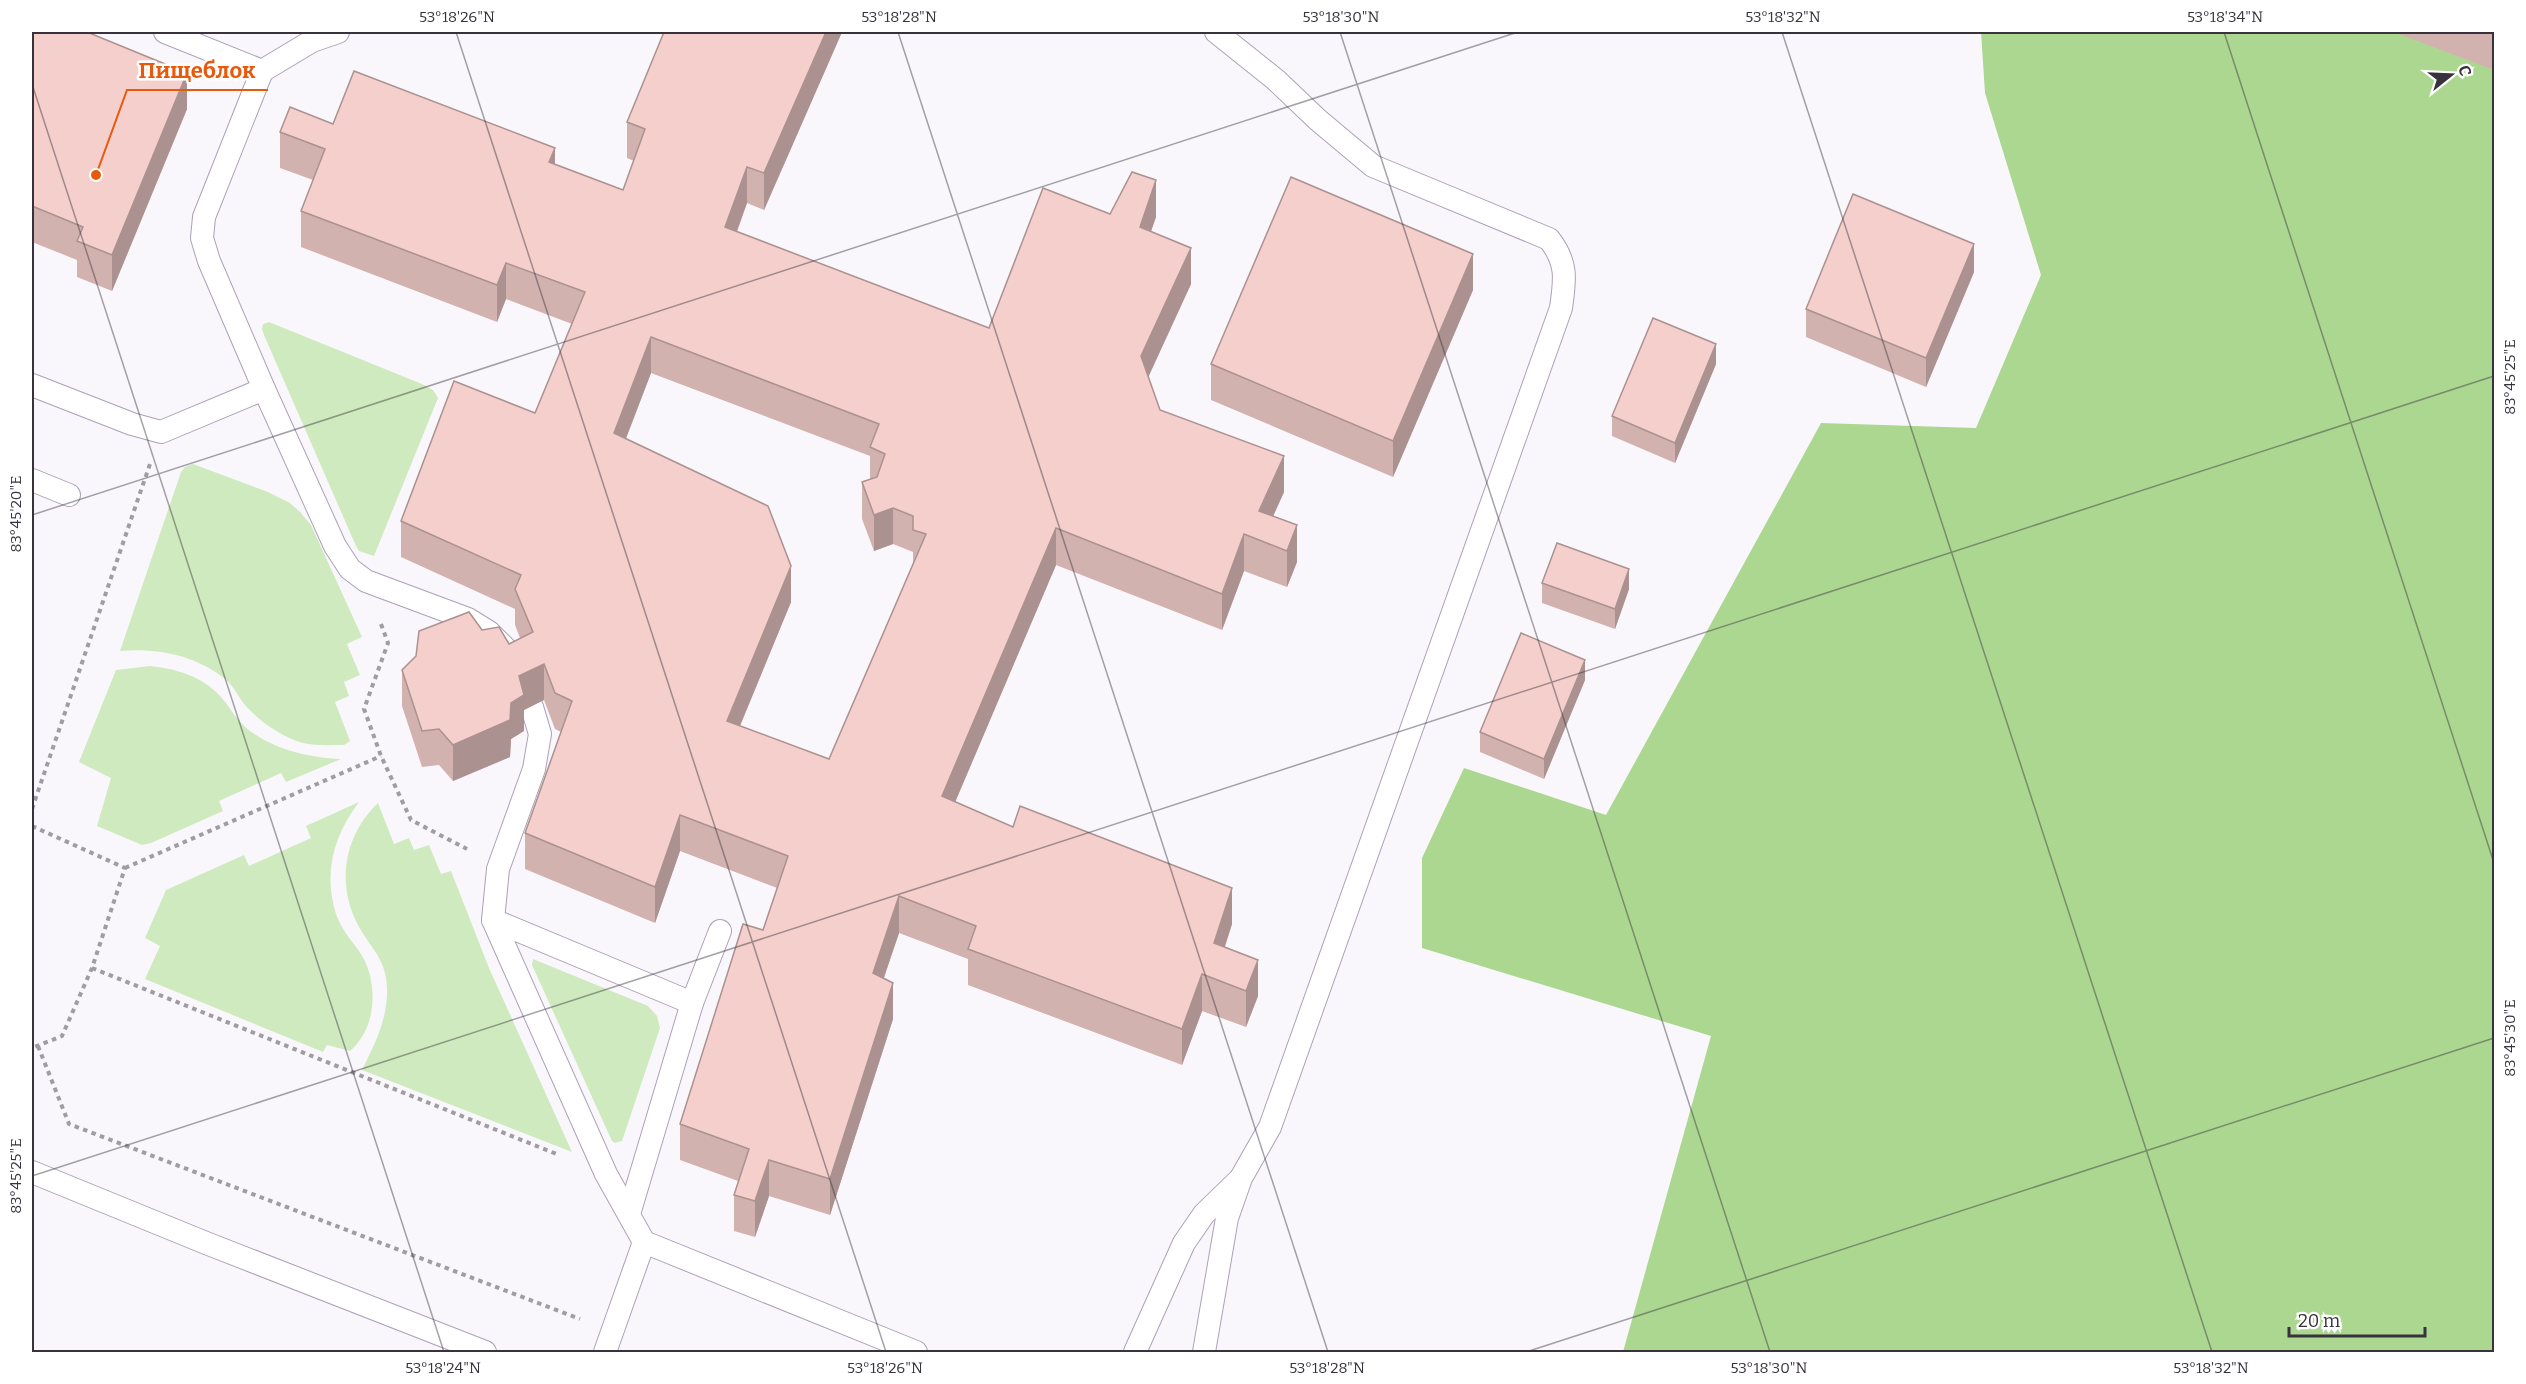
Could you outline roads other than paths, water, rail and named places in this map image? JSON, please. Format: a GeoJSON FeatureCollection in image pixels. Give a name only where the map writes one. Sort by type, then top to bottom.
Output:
{"type":"FeatureCollection","features":[{"type":"Feature","properties":{"kind":"lane"},"geometry":{"type":"LineString","coordinates":[[165,32],[262,72]]}},
{"type":"Feature","properties":{"kind":"lane"},"geometry":{"type":"LineString","coordinates":[[338,32],[314,36],[262,72],[204,217],[202,238],[264,389],[335,546],[350,569],[366,581],[468,619],[489,632],[506,648],[519,669]]}},
{"type":"Feature","properties":{"kind":"lane"},"geometry":{"type":"LineString","coordinates":[[1204,1353],[1227,1218],[1241,1178],[1270,1127],[1561,308],[1565,276],[1560,253],[1549,239],[1373,166],[1318,120],[1276,80],[1216,32]]}},
{"type":"Feature","properties":{"kind":"lane"},"geometry":{"type":"LineString","coordinates":[[32,385],[132,424],[161,432],[264,389]]}},
{"type":"Feature","properties":{"kind":"lane"},"geometry":{"type":"LineString","coordinates":[[32,480],[69,495]]}},
{"type":"Feature","properties":{"kind":"lane"},"geometry":{"type":"LineString","coordinates":[[532,707],[540,734],[534,769],[498,869],[493,921],[606,1174],[644,1242],[916,1353]]}},
{"type":"Feature","properties":{"kind":"lane"},"geometry":{"type":"LineString","coordinates":[[493,921],[692,1003]]}},
{"type":"Feature","properties":{"kind":"lane"},"geometry":{"type":"LineString","coordinates":[[629,1214],[692,1003],[720,931]]}},
{"type":"Feature","properties":{"kind":"lane"},"geometry":{"type":"LineString","coordinates":[[32,1172],[206,1244],[485,1353]]}},
{"type":"Feature","properties":{"kind":"lane"},"geometry":{"type":"LineString","coordinates":[[1135,1353],[1184,1243],[1204,1214],[1241,1178]]}},
{"type":"Feature","properties":{"kind":"lane"},"geometry":{"type":"LineString","coordinates":[[605,1353],[644,1242]]}},
{"type":"Feature","properties":{"kind":"place","name":"Пищеблок"},"geometry":{"type":"Point","coordinates":[96,175]}}]}
